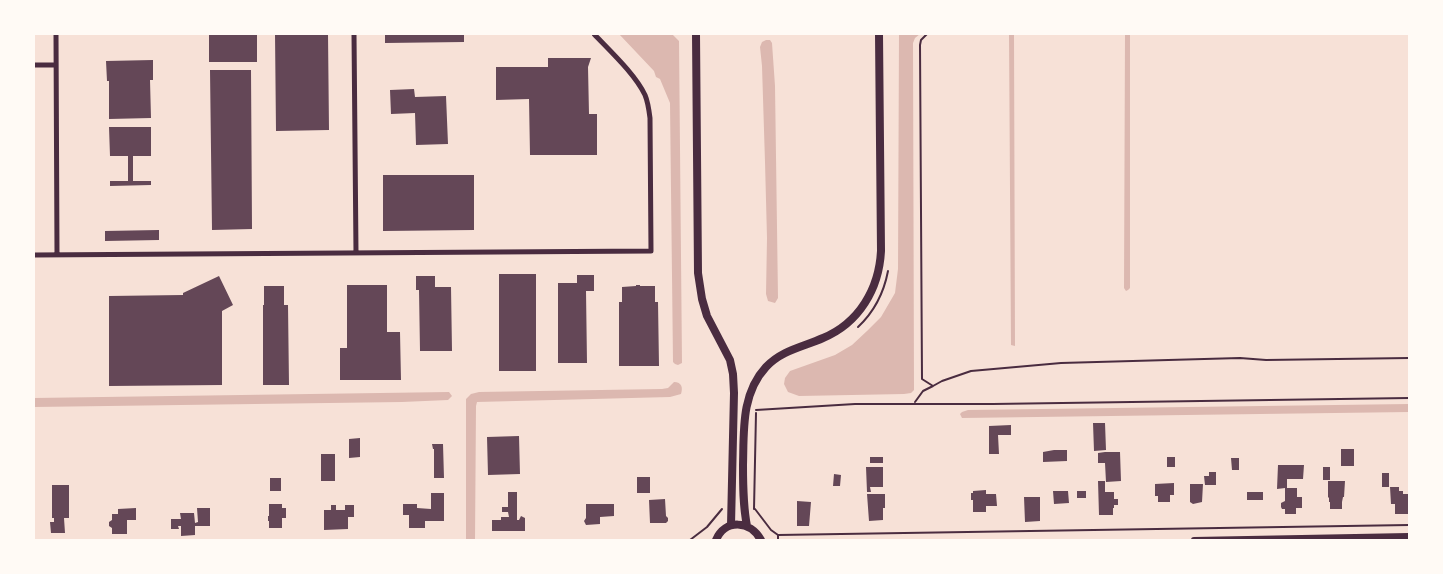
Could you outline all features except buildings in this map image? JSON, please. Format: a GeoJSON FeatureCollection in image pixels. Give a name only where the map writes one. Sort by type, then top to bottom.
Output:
{"type":"FeatureCollection","features":[{"type":"Feature","properties":{"kind":"main road"},"geometry":{"type":"LineString","coordinates":[[696,34],[699,283],[707,316],[727,353],[733,374],[732,525]]}},
{"type":"Feature","properties":{"kind":"main road"},"geometry":{"type":"LineString","coordinates":[[746,526],[743,509],[744,424],[746,407],[752,387],[765,368],[785,352],[823,338],[837,331],[851,320],[868,300],[878,274],[881,251],[879,34]]}},
{"type":"Feature","properties":{"kind":"main road"},"geometry":{"type":"LineString","coordinates":[[716,540],[720,532],[732,525],[738,524],[754,531],[760,540]]}},
{"type":"Feature","properties":{"kind":"street"},"geometry":{"type":"LineString","coordinates":[[56,34],[57,255]]}},
{"type":"Feature","properties":{"kind":"street"},"geometry":{"type":"LineString","coordinates":[[354,34],[356,253]]}},
{"type":"Feature","properties":{"kind":"street"},"geometry":{"type":"LineString","coordinates":[[34,255],[651,251],[650,118],[646,96],[634,78],[594,34]]}},
{"type":"Feature","properties":{"kind":"street"},"geometry":{"type":"LineString","coordinates":[[34,65],[56,64]]}},
{"type":"Feature","properties":{"kind":"street"},"geometry":{"type":"LineString","coordinates":[[1194,540],[1409,536]]}},
{"type":"Feature","properties":{"kind":"path"},"geometry":{"type":"LineString","coordinates":[[928,34],[921,40],[920,46],[922,379],[933,386]]}},
{"type":"Feature","properties":{"kind":"path"},"geometry":{"type":"LineString","coordinates":[[854,330],[864,322],[877,303],[887,279],[889,268]]}},
{"type":"Feature","properties":{"kind":"path"},"geometry":{"type":"LineString","coordinates":[[914,403],[923,391],[942,381],[971,371],[1061,363],[1240,358],[1266,360],[1409,358]]}},
{"type":"Feature","properties":{"kind":"path"},"geometry":{"type":"LineString","coordinates":[[756,410],[855,404],[1409,398]]}},
{"type":"Feature","properties":{"kind":"path"},"geometry":{"type":"LineString","coordinates":[[757,404],[754,508],[771,530],[778,535],[1409,525]]}},
{"type":"Feature","properties":{"kind":"path"},"geometry":{"type":"LineString","coordinates":[[690,540],[707,527],[722,510],[732,509]]}},
{"type":"Feature","properties":{"kind":"path"},"geometry":{"type":"LineString","coordinates":[[778,535],[778,540]]}},
{"type":"Feature","properties":{"kind":"shaded area"},"geometry":{"type":"Polygon","coordinates":[[[619,34],[672,34],[679,41],[682,363],[678,365],[673,362],[670,103],[660,79],[656,77],[654,71],[619,34]]]}},
{"type":"Feature","properties":{"kind":"shaded area"},"geometry":{"type":"Polygon","coordinates":[[[899,34],[920,34],[913,43],[914,390],[911,393],[904,394],[799,396],[788,392],[784,384],[785,378],[790,371],[835,355],[852,345],[881,317],[895,293],[898,269],[899,34]]]}},
{"type":"Feature","properties":{"kind":"shaded area"},"geometry":{"type":"Polygon","coordinates":[[[1009,34],[1014,34],[1015,346],[1011,345],[1009,34]]]}},
{"type":"Feature","properties":{"kind":"shaded area"},"geometry":{"type":"Polygon","coordinates":[[[1125,34],[1130,34],[1130,288],[1126,291],[1124,288],[1125,34]]]}},
{"type":"Feature","properties":{"kind":"shaded area"},"geometry":{"type":"Polygon","coordinates":[[[770,40],[772,43],[775,86],[778,298],[775,303],[768,301],[766,294],[767,238],[760,47],[762,42],[770,40]]]}},
{"type":"Feature","properties":{"kind":"shaded area"},"geometry":{"type":"Polygon","coordinates":[[[674,382],[680,384],[682,392],[670,397],[477,402],[475,540],[466,540],[466,399],[471,394],[479,392],[662,389],[668,388],[674,382]]]}},
{"type":"Feature","properties":{"kind":"shaded area"},"geometry":{"type":"Polygon","coordinates":[[[449,392],[452,396],[448,400],[402,402],[34,407],[34,398],[449,392]]]}},
{"type":"Feature","properties":{"kind":"shaded area"},"geometry":{"type":"Polygon","coordinates":[[[1409,404],[1409,412],[962,418],[960,414],[968,410],[1409,404]]]}}]}
